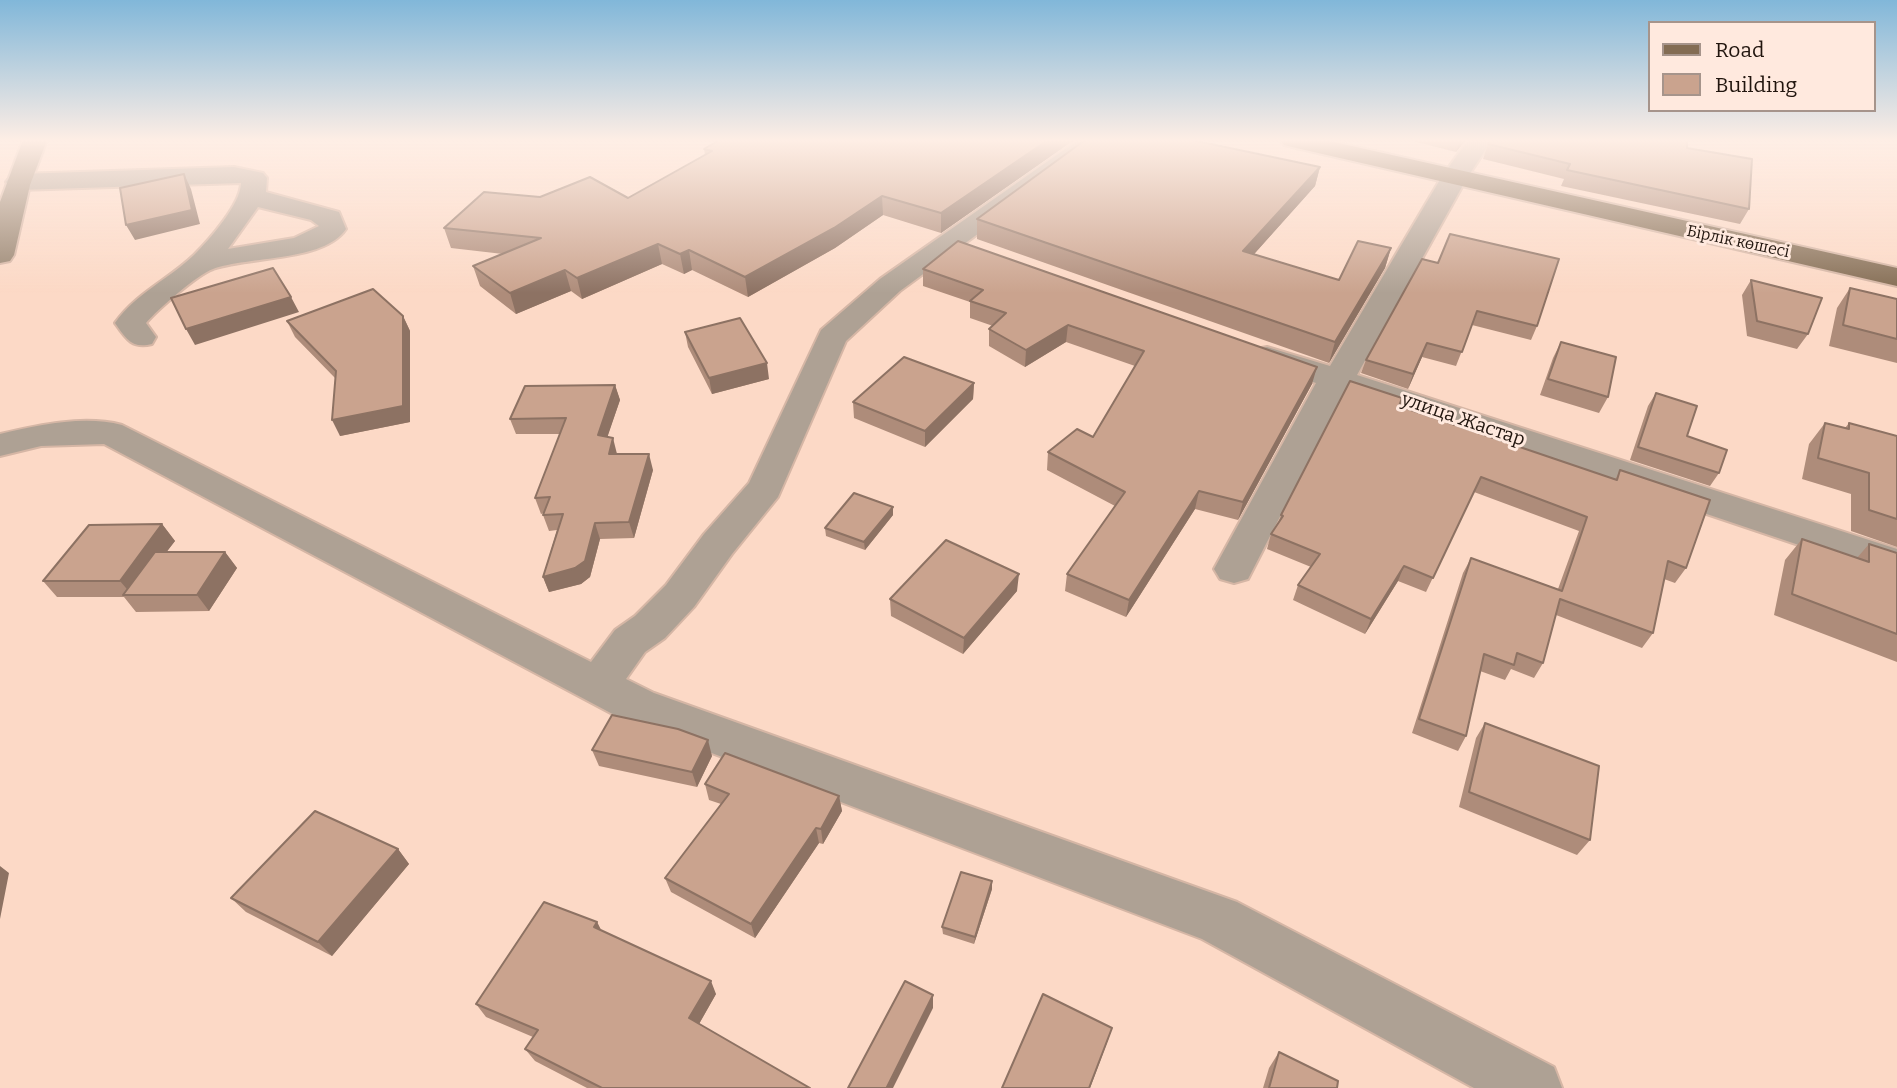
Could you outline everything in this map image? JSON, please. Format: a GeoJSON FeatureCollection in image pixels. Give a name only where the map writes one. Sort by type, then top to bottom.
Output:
{"type":"FeatureCollection","features":[{"type":"Feature","properties":{"kind":"main road","name":"Бірлік көшесі"},"geometry":{"type":"LineString","coordinates":[[1511,191],[1897,277]]}},
{"type":"Feature","properties":{"kind":"street"},"geometry":{"type":"LineString","coordinates":[[0,256],[17,191]]}},
{"type":"Feature","properties":{"kind":"street"},"geometry":{"type":"LineString","coordinates":[[141,337],[130,323],[145,305],[203,262],[238,219],[254,191]]}},
{"type":"Feature","properties":{"kind":"street"},"geometry":{"type":"LineString","coordinates":[[598,687],[630,641],[650,627],[680,596],[718,544],[765,488],[832,337],[890,285],[1024,191]]}},
{"type":"Feature","properties":{"kind":"street"},"geometry":{"type":"LineString","coordinates":[[1234,569],[1325,393],[1339,379],[1447,191]]}},
{"type":"Feature","properties":{"kind":"street"},"geometry":{"type":"LineString","coordinates":[[203,262],[301,246],[333,229],[330,218],[310,211],[275,205],[252,196]]}},
{"type":"Feature","properties":{"kind":"street"},"geometry":{"type":"LineString","coordinates":[[952,243],[989,256]]}},
{"type":"Feature","properties":{"kind":"street","name":"улица Жастар"},"geometry":{"type":"LineString","coordinates":[[1240,346],[1897,564]]}},
{"type":"Feature","properties":{"kind":"street"},"geometry":{"type":"LineString","coordinates":[[0,445],[41,435],[110,433],[638,706],[1218,920],[1533,1088]]}},
{"type":"Feature","properties":{"kind":"building"},"geometry":{"type":"Polygon","coordinates":[[[120,191],[188,191],[192,210],[126,225],[120,191]]]}},
{"type":"Feature","properties":{"kind":"building"},"geometry":{"type":"Polygon","coordinates":[[[556,191],[615,191],[628,198],[641,191],[974,191],[941,213],[882,196],[834,228],[745,277],[689,250],[680,254],[658,244],[577,278],[565,270],[510,293],[473,266],[541,238],[444,228],[484,192],[540,197],[556,191]]]}},
{"type":"Feature","properties":{"kind":"building"},"geometry":{"type":"Polygon","coordinates":[[[1016,191],[1298,191],[1243,251],[1339,280],[1358,241],[1391,248],[1335,342],[977,219],[1016,191]]]}},
{"type":"Feature","properties":{"kind":"building"},"geometry":{"type":"Polygon","coordinates":[[[1664,191],[1750,191],[1749,209],[1664,191]]]}},
{"type":"Feature","properties":{"kind":"building"},"geometry":{"type":"Polygon","coordinates":[[[1450,234],[1559,259],[1537,326],[1477,311],[1462,352],[1427,343],[1413,374],[1366,360],[1422,259],[1438,263],[1450,234]]]}},
{"type":"Feature","properties":{"kind":"building"},"geometry":{"type":"Polygon","coordinates":[[[958,241],[1317,367],[1243,502],[1199,491],[1129,600],[1067,574],[1125,492],[1048,452],[1077,429],[1093,437],[1144,351],[1068,325],[1026,350],[989,329],[1006,313],[970,301],[983,290],[923,269],[958,241]]]}},
{"type":"Feature","properties":{"kind":"building"},"geometry":{"type":"Polygon","coordinates":[[[273,268],[291,297],[186,329],[171,298],[273,268]]]}},
{"type":"Feature","properties":{"kind":"building"},"geometry":{"type":"Polygon","coordinates":[[[1751,280],[1822,298],[1808,334],[1757,321],[1751,280]]]}},
{"type":"Feature","properties":{"kind":"building"},"geometry":{"type":"Polygon","coordinates":[[[1850,288],[1897,299],[1897,339],[1843,325],[1850,288]]]}},
{"type":"Feature","properties":{"kind":"building"},"geometry":{"type":"Polygon","coordinates":[[[373,289],[403,316],[403,406],[332,420],[336,371],[287,321],[373,289]]]}},
{"type":"Feature","properties":{"kind":"building"},"geometry":{"type":"Polygon","coordinates":[[[740,318],[767,363],[709,378],[685,332],[740,318]]]}},
{"type":"Feature","properties":{"kind":"building"},"geometry":{"type":"Polygon","coordinates":[[[1561,342],[1616,357],[1608,397],[1548,379],[1561,342]]]}},
{"type":"Feature","properties":{"kind":"building"},"geometry":{"type":"Polygon","coordinates":[[[904,357],[974,383],[925,431],[853,402],[904,357]]]}},
{"type":"Feature","properties":{"kind":"building"},"geometry":{"type":"Polygon","coordinates":[[[1350,381],[1402,398],[1399,406],[1617,480],[1620,470],[1710,500],[1686,568],[1668,561],[1653,633],[1560,599],[1543,663],[1517,653],[1514,665],[1484,654],[1466,736],[1419,719],[1471,558],[1562,591],[1587,517],[1481,477],[1433,578],[1404,566],[1371,619],[1298,585],[1320,554],[1271,534],[1283,516],[1281,515],[1350,381]]]}},
{"type":"Feature","properties":{"kind":"building"},"geometry":{"type":"Polygon","coordinates":[[[615,385],[598,435],[613,438],[609,454],[649,454],[629,522],[595,523],[585,561],[575,568],[543,577],[563,514],[543,515],[550,497],[535,498],[566,418],[510,419],[525,386],[615,385]]]}},
{"type":"Feature","properties":{"kind":"building"},"geometry":{"type":"Polygon","coordinates":[[[1656,393],[1697,406],[1687,436],[1727,450],[1719,473],[1638,447],[1656,393]]]}},
{"type":"Feature","properties":{"kind":"building"},"geometry":{"type":"Polygon","coordinates":[[[1825,423],[1849,429],[1849,423],[1897,436],[1897,519],[1869,510],[1869,473],[1818,458],[1825,423]]]}},
{"type":"Feature","properties":{"kind":"building"},"geometry":{"type":"Polygon","coordinates":[[[854,493],[893,507],[864,542],[825,528],[854,493]]]}},
{"type":"Feature","properties":{"kind":"building"},"geometry":{"type":"Polygon","coordinates":[[[162,524],[120,581],[43,581],[89,525],[162,524]]]}},
{"type":"Feature","properties":{"kind":"building"},"geometry":{"type":"Polygon","coordinates":[[[1802,539],[1869,562],[1869,544],[1897,553],[1897,634],[1792,594],[1802,539]]]}},
{"type":"Feature","properties":{"kind":"building"},"geometry":{"type":"Polygon","coordinates":[[[946,540],[1019,574],[964,638],[890,599],[946,540]]]}},
{"type":"Feature","properties":{"kind":"building"},"geometry":{"type":"Polygon","coordinates":[[[155,552],[225,552],[197,595],[123,595],[155,552]]]}},
{"type":"Feature","properties":{"kind":"building"},"geometry":{"type":"Polygon","coordinates":[[[612,715],[678,729],[708,740],[692,772],[592,750],[612,715]]]}},
{"type":"Feature","properties":{"kind":"building"},"geometry":{"type":"Polygon","coordinates":[[[1485,723],[1599,766],[1590,840],[1469,792],[1485,723]]]}},
{"type":"Feature","properties":{"kind":"building"},"geometry":{"type":"Polygon","coordinates":[[[725,753],[839,796],[821,829],[816,828],[751,924],[665,878],[729,794],[705,784],[725,753]]]}},
{"type":"Feature","properties":{"kind":"building"},"geometry":{"type":"Polygon","coordinates":[[[315,811],[398,849],[318,942],[231,898],[315,811]]]}},
{"type":"Feature","properties":{"kind":"building"},"geometry":{"type":"Polygon","coordinates":[[[961,872],[992,881],[975,937],[942,927],[961,872]]]}},
{"type":"Feature","properties":{"kind":"building"},"geometry":{"type":"Polygon","coordinates":[[[544,902],[597,922],[594,927],[711,981],[689,1018],[810,1088],[602,1088],[525,1049],[538,1030],[476,1004],[544,902]]]}},
{"type":"Feature","properties":{"kind":"building"},"geometry":{"type":"Polygon","coordinates":[[[905,981],[933,995],[887,1087],[889,1088],[848,1088],[905,981]]]}},
{"type":"Feature","properties":{"kind":"building"},"geometry":{"type":"Polygon","coordinates":[[[1043,994],[1112,1028],[1089,1088],[1002,1088],[1043,994]]]}},
{"type":"Feature","properties":{"kind":"building"},"geometry":{"type":"Polygon","coordinates":[[[1279,1052],[1338,1081],[1337,1088],[1269,1088],[1279,1052]]]}}]}
